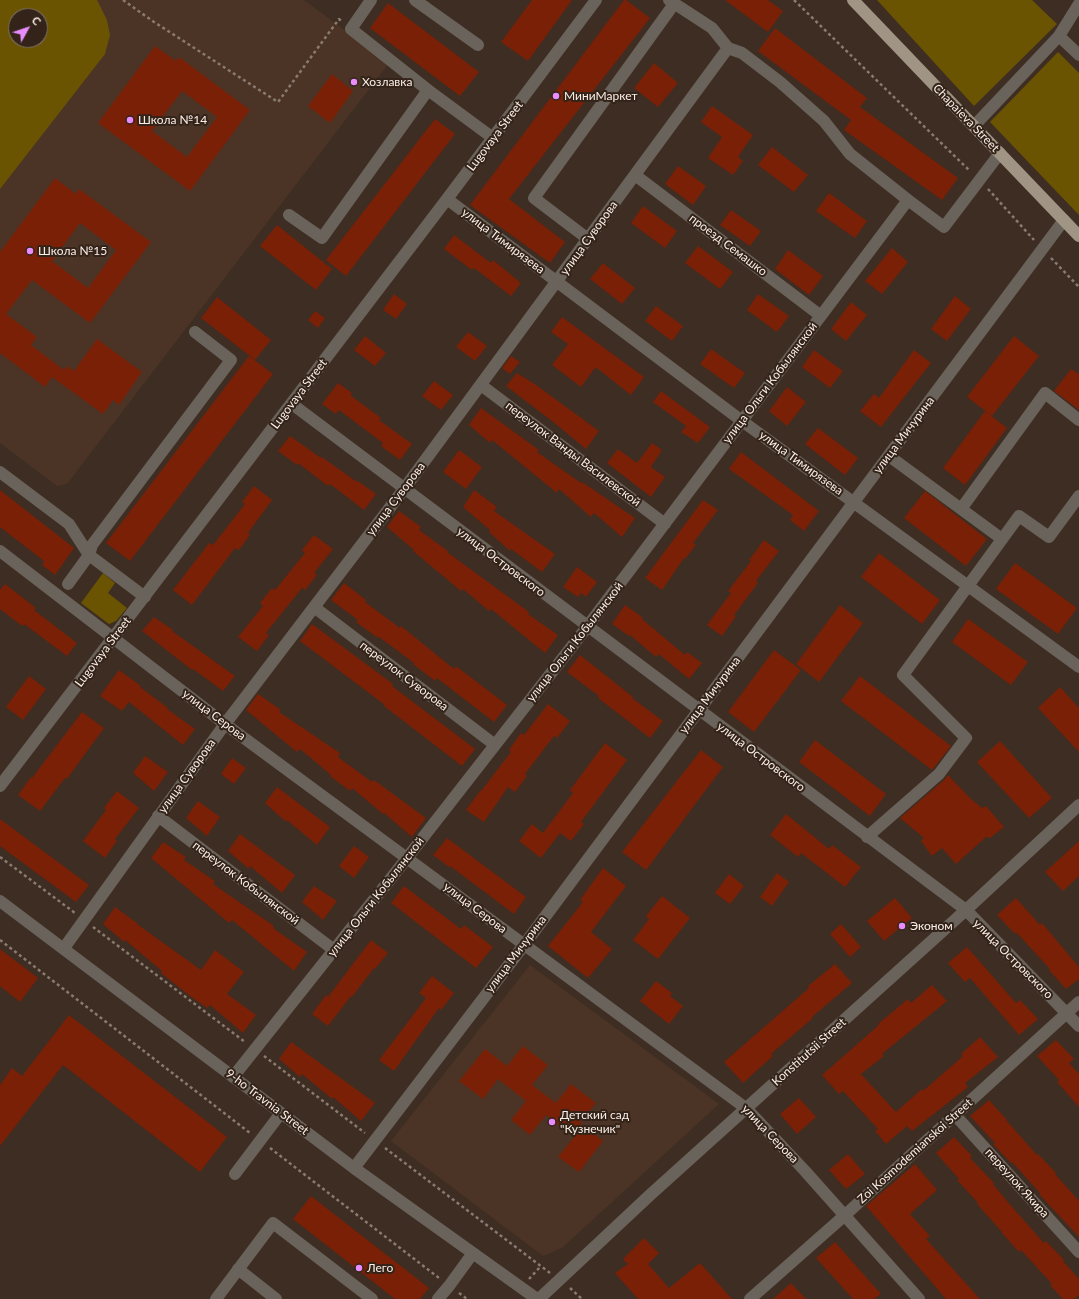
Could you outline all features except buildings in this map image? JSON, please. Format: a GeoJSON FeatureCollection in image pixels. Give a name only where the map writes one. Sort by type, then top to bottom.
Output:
{"type":"FeatureCollection","features":[{"type":"Feature","properties":{"kind":"main road","name":"Chapaieva Street"},"geometry":{"type":"LineString","coordinates":[[853,0],[1079,236]]}},
{"type":"Feature","properties":{"kind":"street"},"geometry":{"type":"LineString","coordinates":[[371,0],[351,29],[428,90],[493,138]]}},
{"type":"Feature","properties":{"kind":"street"},"geometry":{"type":"LineString","coordinates":[[415,0],[478,46]]}},
{"type":"Feature","properties":{"kind":"street","name":"Lugovaya Street"},"geometry":{"type":"LineString","coordinates":[[0,786],[292,404],[596,0]]}},
{"type":"Feature","properties":{"kind":"street"},"geometry":{"type":"LineString","coordinates":[[588,239],[534,198],[672,2],[712,28],[728,48],[742,52],[780,82],[824,121],[850,154],[944,227],[1000,153]]}},
{"type":"Feature","properties":{"kind":"street"},"geometry":{"type":"LineString","coordinates":[[974,126],[1059,36],[1079,4]]}},
{"type":"Feature","properties":{"kind":"street"},"geometry":{"type":"LineString","coordinates":[[1059,36],[1079,55]]}},
{"type":"Feature","properties":{"kind":"street","name":"улица Суворова"},"geometry":{"type":"LineString","coordinates":[[64,948],[225,724],[404,489],[728,48]]}},
{"type":"Feature","properties":{"kind":"street"},"geometry":{"type":"LineString","coordinates":[[290,215],[322,238],[428,90]]}},
{"type":"Feature","properties":{"kind":"street","name":"проезд Семашко"},"geometry":{"type":"LineString","coordinates":[[635,175],[821,316]]}},
{"type":"Feature","properties":{"kind":"street","name":"улица Тимирязева"},"geometry":{"type":"LineString","coordinates":[[447,199],[742,421],[1079,667]]}},
{"type":"Feature","properties":{"kind":"street","name":"улица Ольги Кобылянской"},"geometry":{"type":"LineString","coordinates":[[233,1077],[407,858],[587,627],[908,200]]}},
{"type":"Feature","properties":{"kind":"street","name":"улица Мичурина"},"geometry":{"type":"LineString","coordinates":[[354,1168],[524,945],[1064,220]]}},
{"type":"Feature","properties":{"kind":"street"},"geometry":{"type":"LineString","coordinates":[[68,584],[89,555],[92,545],[231,360],[195,332]]}},
{"type":"Feature","properties":{"kind":"street","name":"переулок Ванды Василевской"},"geometry":{"type":"LineString","coordinates":[[481,384],[665,524]]}},
{"type":"Feature","properties":{"kind":"street"},"geometry":{"type":"LineString","coordinates":[[961,509],[1045,393],[1079,420]]}},
{"type":"Feature","properties":{"kind":"street","name":"улица Островского"},"geometry":{"type":"LineString","coordinates":[[292,404],[587,627],[966,910],[1079,1026]]}},
{"type":"Feature","properties":{"kind":"street"},"geometry":{"type":"LineString","coordinates":[[889,456],[1002,539]]}},
{"type":"Feature","properties":{"kind":"street"},"geometry":{"type":"LineString","coordinates":[[0,472],[69,524],[89,555],[145,597]]}},
{"type":"Feature","properties":{"kind":"street"},"geometry":{"type":"LineString","coordinates":[[867,837],[939,774],[966,738],[903,675],[1019,516],[1049,537],[1079,496]]}},
{"type":"Feature","properties":{"kind":"street","name":"улица Серова"},"geometry":{"type":"LineString","coordinates":[[1,555],[225,724],[747,1109],[806,1171],[844,1216],[919,1299]]}},
{"type":"Feature","properties":{"kind":"street","name":"переулок Суворова"},"geometry":{"type":"LineString","coordinates":[[314,607],[495,745]]}},
{"type":"Feature","properties":{"kind":"street","name":"Konstitutsii Street"},"geometry":{"type":"LineString","coordinates":[[538,1299],[650,1195],[966,910],[1079,805]]}},
{"type":"Feature","properties":{"kind":"street","name":"переулок Кобылянской"},"geometry":{"type":"LineString","coordinates":[[158,816],[334,950]]}},
{"type":"Feature","properties":{"kind":"street","name":"9-ho Travnia Street"},"geometry":{"type":"LineString","coordinates":[[0,901],[354,1168],[538,1299]]}},
{"type":"Feature","properties":{"kind":"street","name":"Zoi Kosmodemianskoi Street"},"geometry":{"type":"LineString","coordinates":[[750,1299],[844,1216],[1079,1002]]}},
{"type":"Feature","properties":{"kind":"street"},"geometry":{"type":"LineString","coordinates":[[235,1174],[281,1113]]}},
{"type":"Feature","properties":{"kind":"street","name":"переулок Якира"},"geometry":{"type":"LineString","coordinates":[[955,1115],[1079,1252]]}},
{"type":"Feature","properties":{"kind":"street"},"geometry":{"type":"LineString","coordinates":[[216,1299],[273,1223],[372,1299]]}},
{"type":"Feature","properties":{"kind":"street"},"geometry":{"type":"LineString","coordinates":[[438,1299],[473,1253]]}},
{"type":"Feature","properties":{"kind":"street"},"geometry":{"type":"LineString","coordinates":[[238,1269],[276,1299]]}},
{"type":"Feature","properties":{"kind":"path"},"geometry":{"type":"LineString","coordinates":[[123,0],[154,22],[278,102],[339,19],[351,29]]}},
{"type":"Feature","properties":{"kind":"path"},"geometry":{"type":"LineString","coordinates":[[794,0],[980,180],[1042,249],[1079,287]]}},
{"type":"Feature","properties":{"kind":"path"},"geometry":{"type":"LineString","coordinates":[[0,857],[560,1280],[582,1299]]}},
{"type":"Feature","properties":{"kind":"path"},"geometry":{"type":"LineString","coordinates":[[0,940],[467,1299]]}},
{"type":"Feature","properties":{"kind":"shaded area"},"geometry":{"type":"Polygon","coordinates":[[[0,0],[304,0],[389,63],[67,484],[57,486],[0,443],[0,0]]]}},
{"type":"Feature","properties":{"kind":"shaded area"},"geometry":{"type":"Polygon","coordinates":[[[0,0],[97,0],[107,20],[110,35],[105,54],[0,189],[0,0]]]}},
{"type":"Feature","properties":{"kind":"shaded area"},"geometry":{"type":"Polygon","coordinates":[[[877,0],[1032,0],[1057,24],[974,106],[877,0]]]}},
{"type":"Feature","properties":{"kind":"shaded area"},"geometry":{"type":"Polygon","coordinates":[[[1058,52],[1079,73],[1079,215],[990,122],[1058,52]]]}},
{"type":"Feature","properties":{"kind":"shaded area"},"geometry":{"type":"Polygon","coordinates":[[[103,573],[115,583],[108,593],[127,608],[116,621],[109,624],[81,603],[103,573]]]}},
{"type":"Feature","properties":{"kind":"shaded area","name":"Детский сад \"Кузнечик\""},"geometry":{"type":"Polygon","coordinates":[[[530,965],[719,1104],[562,1248],[543,1256],[391,1141],[530,965]]]}},
{"type":"Feature","properties":{"kind":"place","name":"Хозлавка"},"geometry":{"type":"Point","coordinates":[354,82]}},
{"type":"Feature","properties":{"kind":"place","name":"МиниМаркет"},"geometry":{"type":"Point","coordinates":[556,96]}},
{"type":"Feature","properties":{"kind":"place","name":"Школа №14"},"geometry":{"type":"Point","coordinates":[130,120]}},
{"type":"Feature","properties":{"kind":"place","name":"Школа №15"},"geometry":{"type":"Point","coordinates":[30,251]}},
{"type":"Feature","properties":{"kind":"place","name":"Эконом"},"geometry":{"type":"Point","coordinates":[902,926]}},
{"type":"Feature","properties":{"kind":"place","name":"Детский сад \"Кузнечик\""},"geometry":{"type":"Point","coordinates":[552,1122]}},
{"type":"Feature","properties":{"kind":"place","name":"Лего"},"geometry":{"type":"Point","coordinates":[359,1268]}}]}
